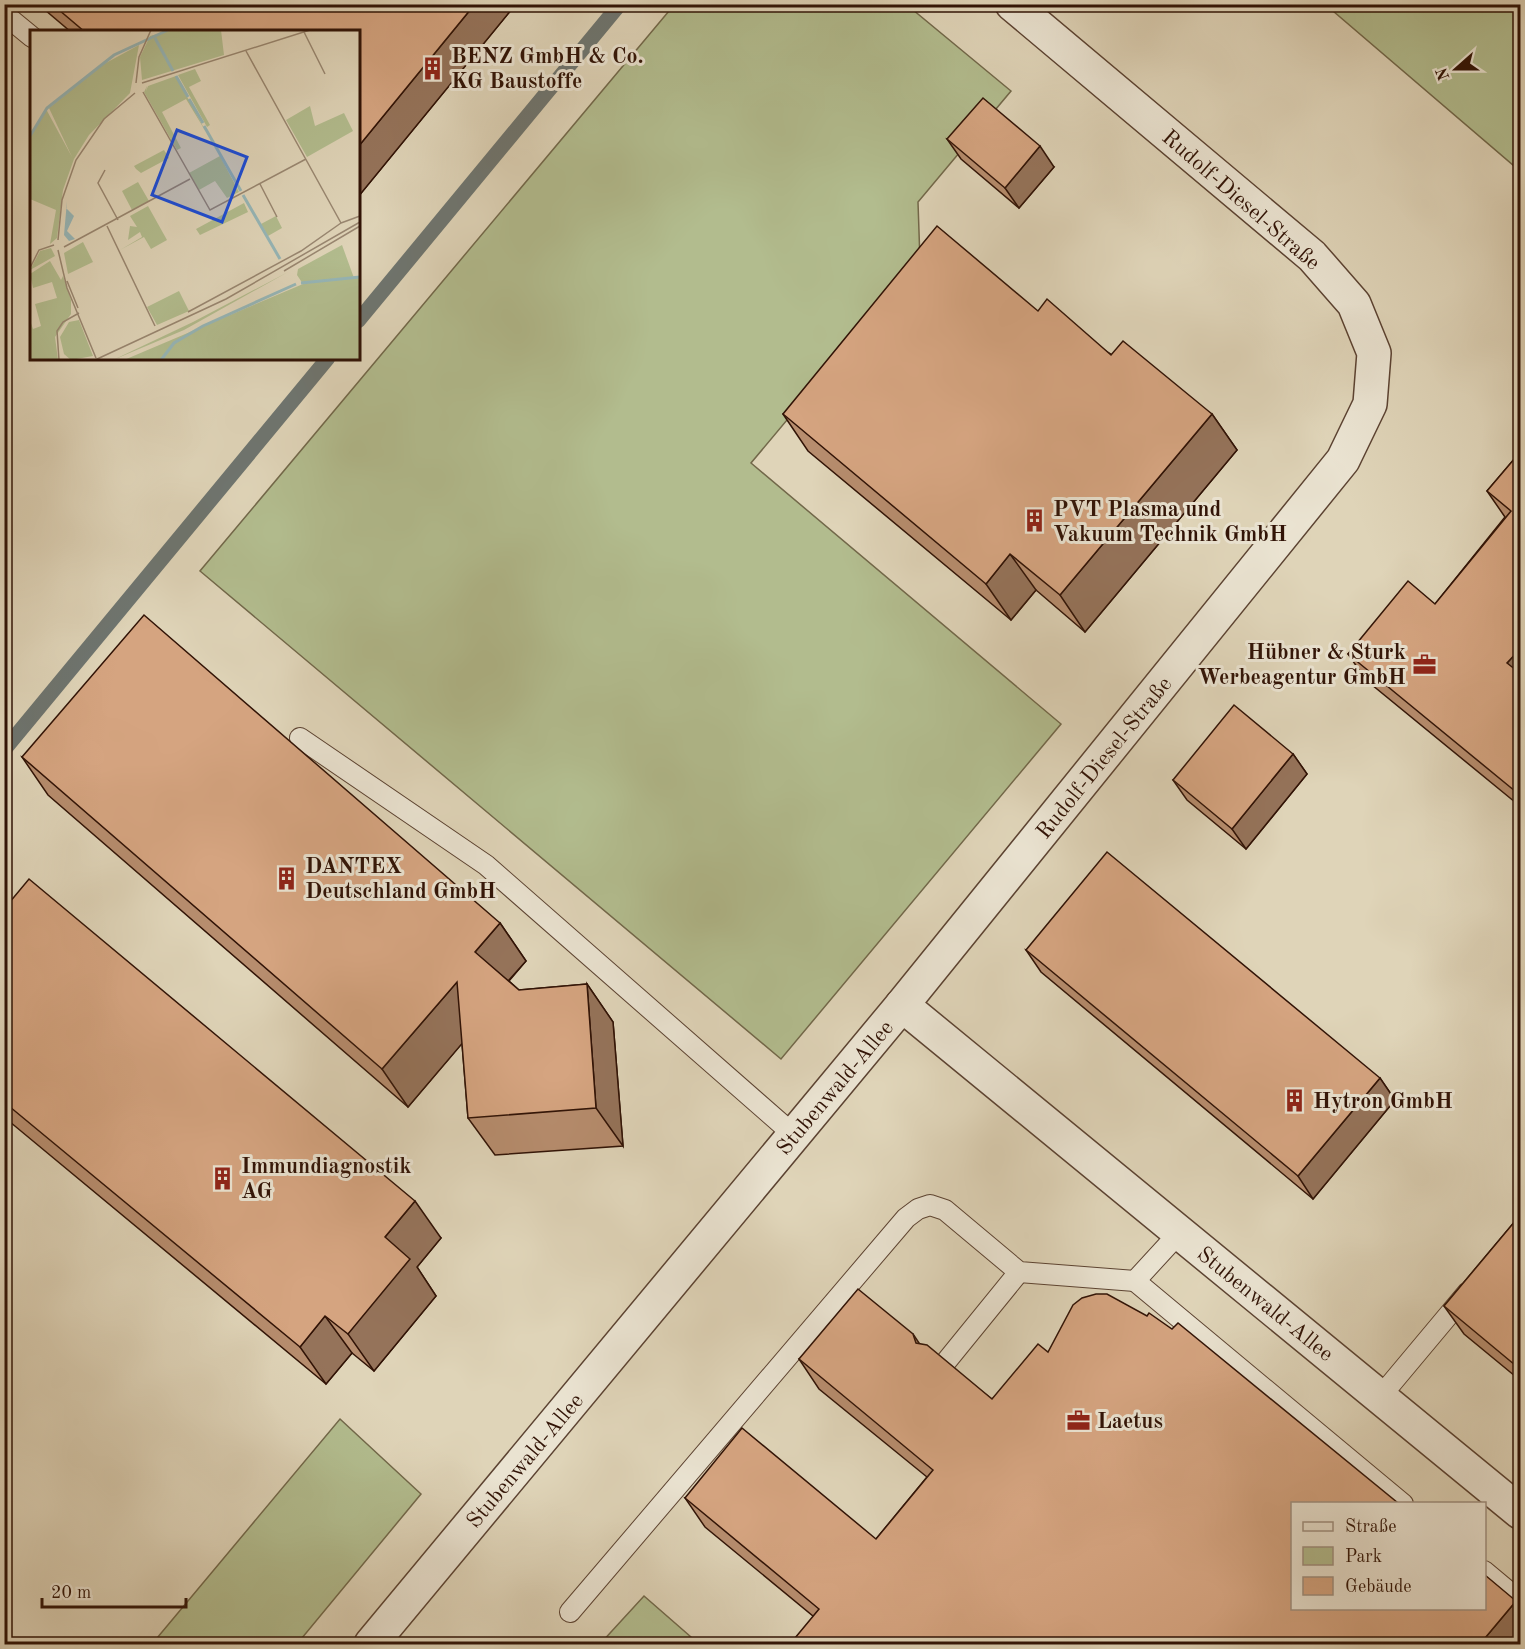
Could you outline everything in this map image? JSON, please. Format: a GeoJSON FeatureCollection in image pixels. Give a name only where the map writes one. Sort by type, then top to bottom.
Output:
{"type":"FeatureCollection","features":[{"type":"Feature","properties":{"kind":"street","name":"Rudolf-Diesel-Straße"},"geometry":{"type":"LineString","coordinates":[[902,1005],[1344,460],[1370,404],[1374,353],[1354,304],[1312,256],[1012,4]]}},
{"type":"Feature","properties":{"kind":"street","name":"Stubenwald-Allee"},"geometry":{"type":"LineString","coordinates":[[371,1644],[902,1005],[1521,1512]]}},
{"type":"Feature","properties":{"kind":"lane"},"geometry":{"type":"LineString","coordinates":[[4,14],[30,35]]}},
{"type":"Feature","properties":{"kind":"lane"},"geometry":{"type":"LineString","coordinates":[[300,738],[486,865],[794,1135]]}},
{"type":"Feature","properties":{"kind":"lane"},"geometry":{"type":"LineString","coordinates":[[570,1612],[906,1218],[918,1209],[930,1205],[945,1210],[1019,1272],[1135,1281],[1402,1502]]}},
{"type":"Feature","properties":{"kind":"lane"},"geometry":{"type":"LineString","coordinates":[[1135,1281],[1180,1232]]}},
{"type":"Feature","properties":{"kind":"lane"},"geometry":{"type":"LineString","coordinates":[[945,1363],[1019,1272]]}},
{"type":"Feature","properties":{"kind":"lane"},"geometry":{"type":"LineString","coordinates":[[1380,1397],[1477,1281]]}},
{"type":"Feature","properties":{"kind":"lane"},"geometry":{"type":"LineString","coordinates":[[1486,1572],[1521,1601]]}},
{"type":"Feature","properties":{"kind":"green space"},"geometry":{"type":"Polygon","coordinates":[[[674,5],[907,5],[1011,91],[918,202],[920,261],[751,463],[1061,724],[781,1059],[200,571],[674,5]]]}},
{"type":"Feature","properties":{"kind":"green space"},"geometry":{"type":"Polygon","coordinates":[[[1326,5],[1520,5],[1520,171],[1326,5]]]}},
{"type":"Feature","properties":{"kind":"green space"},"geometry":{"type":"Polygon","coordinates":[[[340,1419],[421,1494],[297,1644],[152,1644],[340,1419]]]}},
{"type":"Feature","properties":{"kind":"green space"},"geometry":{"type":"Polygon","coordinates":[[[644,1596],[699,1644],[600,1644],[644,1596]]]}},
{"type":"Feature","properties":{"kind":"building"},"geometry":{"type":"Polygon","coordinates":[[[52,4],[338,4],[343,9],[347,4],[475,4],[360,145],[360,30],[83,30],[52,4]]]}},
{"type":"Feature","properties":{"kind":"building"},"geometry":{"type":"Polygon","coordinates":[[[983,98],[1040,146],[1005,188],[947,139],[983,98]]]}},
{"type":"Feature","properties":{"kind":"building","name":"PVT Plasma und Vakuum Technik GmbH"},"geometry":{"type":"Polygon","coordinates":[[[937,226],[1038,311],[1047,299],[1111,355],[1123,341],[1212,414],[1060,595],[1010,554],[986,584],[783,414],[937,226]]]}},
{"type":"Feature","properties":{"kind":"building"},"geometry":{"type":"Polygon","coordinates":[[[1521,451],[1521,648],[1507,663],[1521,674],[1521,796],[1348,654],[1408,581],[1435,604],[1511,511],[1487,491],[1521,451]]]}},
{"type":"Feature","properties":{"kind":"building","name":"DANTEX Deutschland GmbH"},"geometry":{"type":"Polygon","coordinates":[[[144,615],[500,923],[475,952],[519,990],[587,984],[596,1108],[468,1118],[457,982],[382,1069],[22,757],[144,615]]]}},
{"type":"Feature","properties":{"kind":"building"},"geometry":{"type":"Polygon","coordinates":[[[1234,705],[1293,754],[1232,829],[1173,780],[1234,705]]]}},
{"type":"Feature","properties":{"kind":"building"},"geometry":{"type":"Polygon","coordinates":[[[1107,852],[1380,1078],[1298,1176],[1026,950],[1107,852]]]}},
{"type":"Feature","properties":{"kind":"building","name":"Immundiagnostik AG"},"geometry":{"type":"Polygon","coordinates":[[[29,879],[415,1201],[385,1237],[410,1259],[348,1334],[325,1316],[300,1347],[4,1102],[4,909],[29,879]]]}},
{"type":"Feature","properties":{"kind":"building"},"geometry":{"type":"Polygon","coordinates":[[[1521,1214],[1521,1370],[1444,1306],[1521,1214]]]}},
{"type":"Feature","properties":{"kind":"building"},"geometry":{"type":"Polygon","coordinates":[[[858,1289],[913,1334],[916,1343],[927,1345],[992,1399],[1038,1344],[1048,1352],[1073,1305],[1082,1298],[1107,1294],[1147,1316],[1149,1313],[1172,1329],[1178,1323],[1397,1502],[1291,1502],[1291,1610],[1486,1610],[1486,1576],[1516,1601],[1480,1644],[790,1644],[819,1609],[685,1498],[742,1428],[876,1539],[933,1470],[799,1359],[858,1289]]]}},
{"type":"Feature","properties":{"kind":"waterway"},"geometry":{"type":"LineString","coordinates":[[360,319],[620,4]]}},
{"type":"Feature","properties":{"kind":"waterway"},"geometry":{"type":"LineString","coordinates":[[4,750],[326,360]]}},
{"type":"Feature","properties":{"kind":"place","name":"BENZ GmbH & Co. KG Baustoffe"},"geometry":{"type":"Point","coordinates":[433,68]}},
{"type":"Feature","properties":{"kind":"place","name":"PVT Plasma und Vakuum Technik GmbH"},"geometry":{"type":"Point","coordinates":[1035,521]}},
{"type":"Feature","properties":{"kind":"place","name":"Hübner & Sturk Werbeagentur GmbH"},"geometry":{"type":"Point","coordinates":[1424,664]}},
{"type":"Feature","properties":{"kind":"place","name":"DANTEX Deutschland GmbH"},"geometry":{"type":"Point","coordinates":[287,878]}},
{"type":"Feature","properties":{"kind":"place","name":"Hytron GmbH"},"geometry":{"type":"Point","coordinates":[1295,1100]}},
{"type":"Feature","properties":{"kind":"place","name":"Immundiagnostik AG"},"geometry":{"type":"Point","coordinates":[223,1178]}},
{"type":"Feature","properties":{"kind":"place","name":"Laetus"},"geometry":{"type":"Point","coordinates":[1079,1420]}}]}
